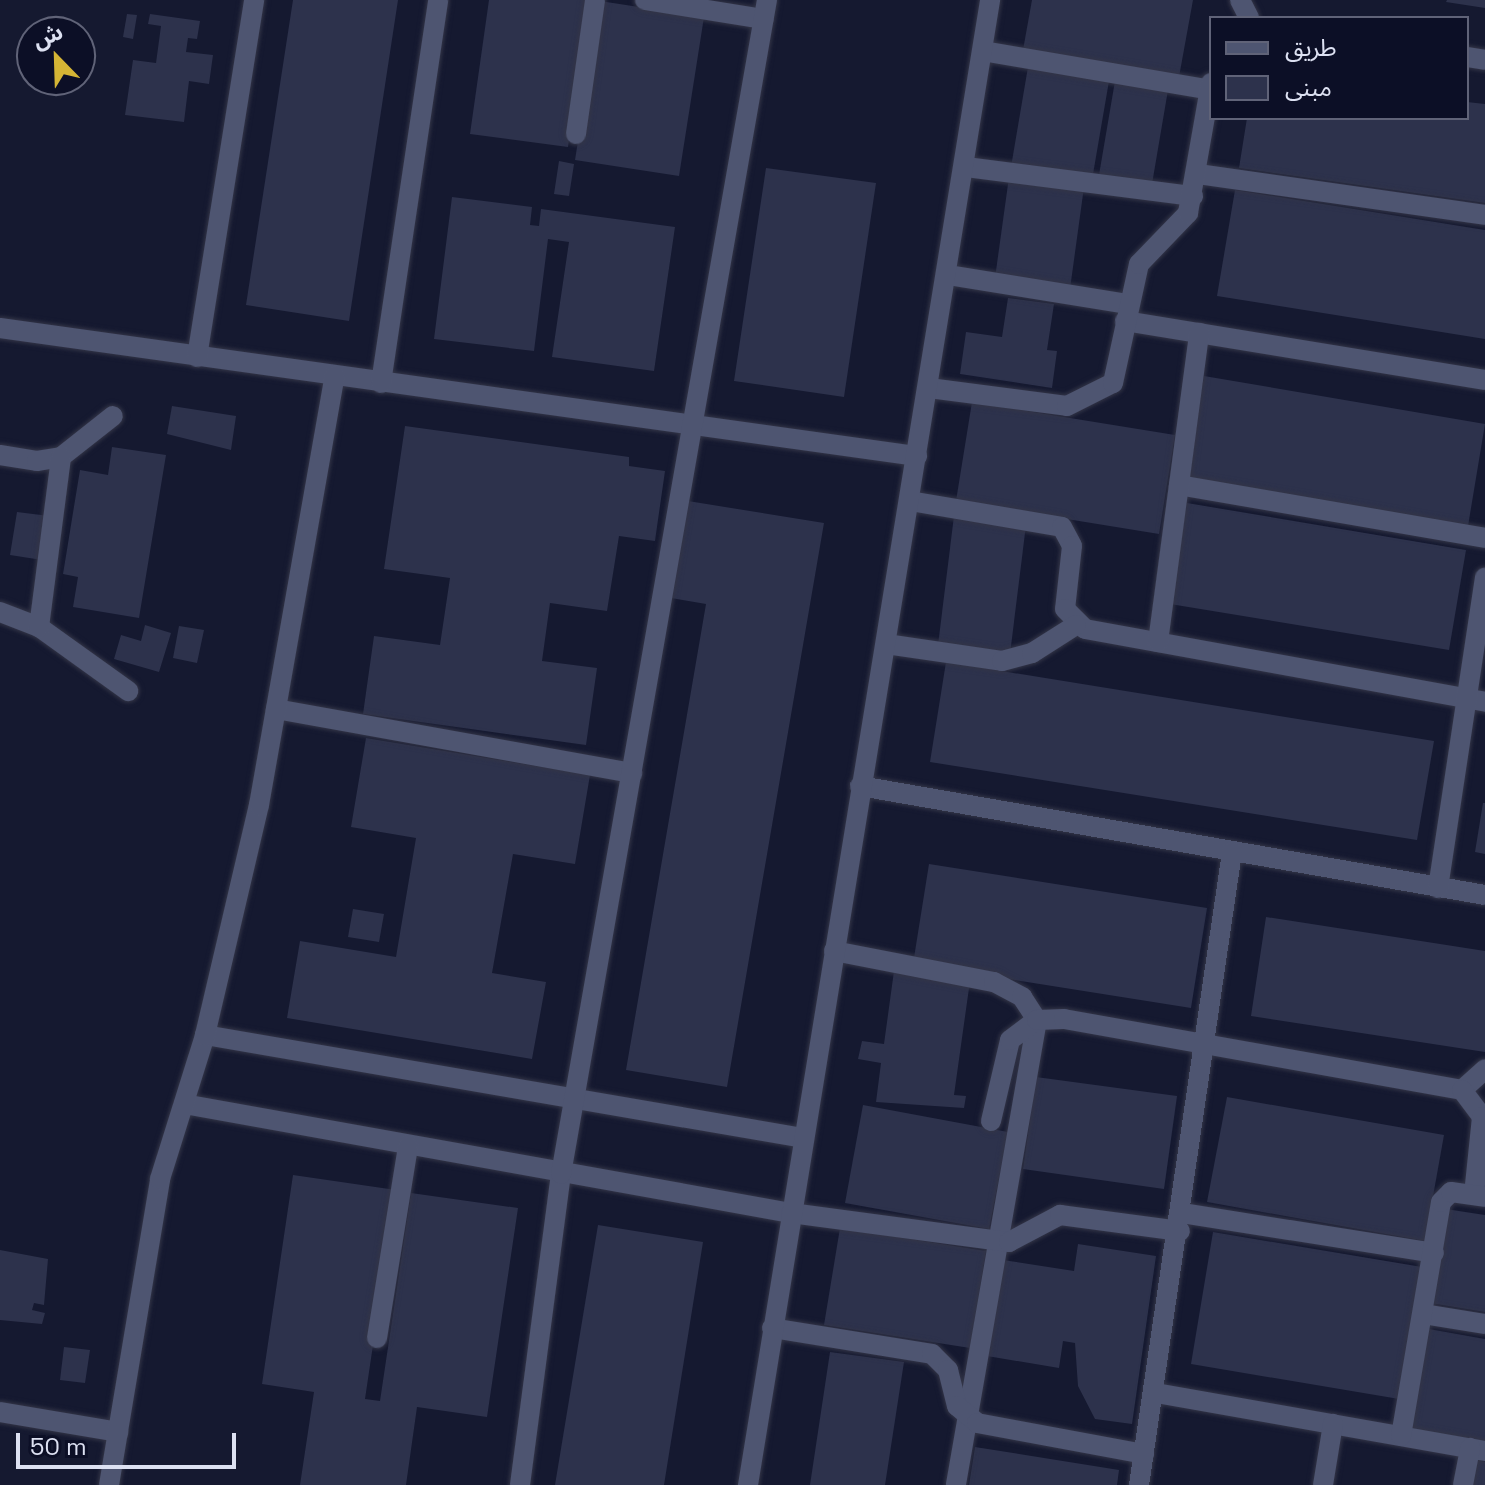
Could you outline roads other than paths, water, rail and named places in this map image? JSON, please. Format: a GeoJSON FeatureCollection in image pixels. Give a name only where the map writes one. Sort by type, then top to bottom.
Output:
{"type":"FeatureCollection","features":[{"type":"Feature","properties":{"kind":"street"},"geometry":{"type":"LineString","coordinates":[[197,357],[254,0]]}},
{"type":"Feature","properties":{"kind":"street"},"geometry":{"type":"LineString","coordinates":[[381,383],[438,0]]}},
{"type":"Feature","properties":{"kind":"street"},"geometry":{"type":"LineString","coordinates":[[576,134],[595,0]]}},
{"type":"Feature","properties":{"kind":"street"},"geometry":{"type":"LineString","coordinates":[[520,1485],[561,1174],[765,10],[645,0]]}},
{"type":"Feature","properties":{"kind":"street"},"geometry":{"type":"LineString","coordinates":[[748,1485],[860,786],[966,167],[990,0]]}},
{"type":"Feature","properties":{"kind":"street"},"geometry":{"type":"LineString","coordinates":[[983,51],[1209,90]]}},
{"type":"Feature","properties":{"kind":"street"},"geometry":{"type":"LineString","coordinates":[[929,388],[1067,406],[1113,383],[1126,312],[1139,264],[1188,213],[1198,174],[1209,97]]}},
{"type":"Feature","properties":{"kind":"street"},"geometry":{"type":"LineString","coordinates":[[966,167],[1193,196]]}},
{"type":"Feature","properties":{"kind":"street"},"geometry":{"type":"LineString","coordinates":[[1198,174],[1485,215]]}},
{"type":"Feature","properties":{"kind":"street"},"geometry":{"type":"LineString","coordinates":[[948,275],[1126,312],[1199,333],[1485,380]]}},
{"type":"Feature","properties":{"kind":"street"},"geometry":{"type":"LineString","coordinates":[[0,328],[917,456]]}},
{"type":"Feature","properties":{"kind":"street"},"geometry":{"type":"LineString","coordinates":[[1158,642],[1199,333]]}},
{"type":"Feature","properties":{"kind":"street"},"geometry":{"type":"LineString","coordinates":[[109,1485],[160,1179],[205,1035],[276,709],[335,376]]}},
{"type":"Feature","properties":{"kind":"street"},"geometry":{"type":"LineString","coordinates":[[0,455],[37,461],[61,457],[113,416]]}},
{"type":"Feature","properties":{"kind":"street"},"geometry":{"type":"LineString","coordinates":[[39,627],[61,457]]}},
{"type":"Feature","properties":{"kind":"street"},"geometry":{"type":"LineString","coordinates":[[1179,485],[1485,538]]}},
{"type":"Feature","properties":{"kind":"street"},"geometry":{"type":"LineString","coordinates":[[910,501],[1052,522],[1069,535],[1072,546],[1065,609],[1076,625],[1476,700]]}},
{"type":"Feature","properties":{"kind":"street"},"geometry":{"type":"LineString","coordinates":[[1438,888],[1476,700],[1485,578]]}},
{"type":"Feature","properties":{"kind":"street"},"geometry":{"type":"LineString","coordinates":[[0,612],[39,627],[128,691]]}},
{"type":"Feature","properties":{"kind":"street"},"geometry":{"type":"LineString","coordinates":[[886,644],[1002,661],[1032,653],[1076,625]]}},
{"type":"Feature","properties":{"kind":"street"},"geometry":{"type":"LineString","coordinates":[[276,709],[632,773]]}},
{"type":"Feature","properties":{"kind":"street"},"geometry":{"type":"LineString","coordinates":[[860,786],[1485,895]]}},
{"type":"Feature","properties":{"kind":"street"},"geometry":{"type":"LineString","coordinates":[[1139,1485],[1156,1393],[1232,852]]}},
{"type":"Feature","properties":{"kind":"street"},"geometry":{"type":"LineString","coordinates":[[834,951],[994,982],[1022,997],[1037,1020],[956,1485]]}},
{"type":"Feature","properties":{"kind":"street"},"geometry":{"type":"LineString","coordinates":[[991,1121],[1002,1055],[1010,1040],[1037,1020],[1207,1043],[1462,1090],[1482,1117],[1480,1186],[1451,1192],[1441,1202],[1401,1436]]}},
{"type":"Feature","properties":{"kind":"street"},"geometry":{"type":"LineString","coordinates":[[205,1035],[803,1138]]}},
{"type":"Feature","properties":{"kind":"street"},"geometry":{"type":"LineString","coordinates":[[1462,1090],[1485,1069]]}},
{"type":"Feature","properties":{"kind":"street"},"geometry":{"type":"LineString","coordinates":[[184,1104],[791,1213],[998,1241],[1019,1240],[1060,1215],[1181,1222],[1434,1253]]}},
{"type":"Feature","properties":{"kind":"street"},"geometry":{"type":"LineString","coordinates":[[377,1338],[408,1146]]}},
{"type":"Feature","properties":{"kind":"street"},"geometry":{"type":"LineString","coordinates":[[1423,1314],[1485,1324]]}},
{"type":"Feature","properties":{"kind":"street"},"geometry":{"type":"LineString","coordinates":[[772,1328],[932,1354],[948,1370],[966,1416]]}},
{"type":"Feature","properties":{"kind":"street"},"geometry":{"type":"LineString","coordinates":[[1156,1393],[1477,1449],[1463,1485]]}},
{"type":"Feature","properties":{"kind":"street"},"geometry":{"type":"LineString","coordinates":[[0,1412],[118,1432]]}},
{"type":"Feature","properties":{"kind":"street"},"geometry":{"type":"LineString","coordinates":[[966,1416],[1144,1454]]}},
{"type":"Feature","properties":{"kind":"street"},"geometry":{"type":"LineString","coordinates":[[1323,1485],[1333,1424]]}}]}
